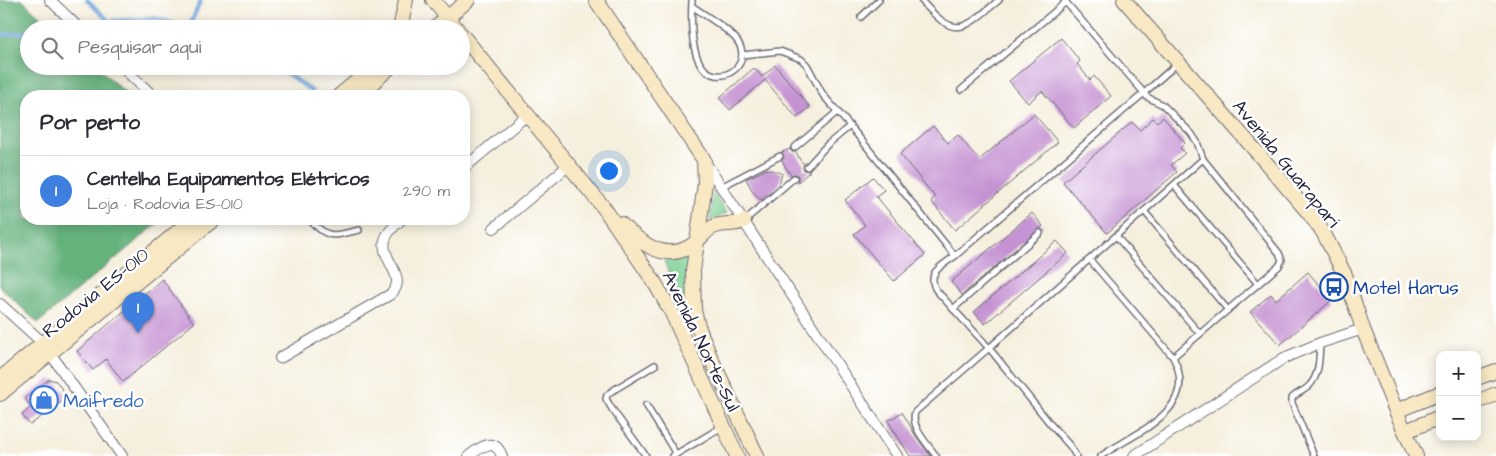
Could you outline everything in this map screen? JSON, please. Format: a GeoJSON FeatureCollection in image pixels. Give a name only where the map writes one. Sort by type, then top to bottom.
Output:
{"type":"FeatureCollection","features":[{"type":"Feature","properties":{"kind":"main road"},"geometry":{"type":"LineString","coordinates":[[402,20],[406,0]]}},
{"type":"Feature","properties":{"kind":"main road"},"geometry":{"type":"LineString","coordinates":[[433,0],[450,20]]}},
{"type":"Feature","properties":{"kind":"main road"},"geometry":{"type":"LineString","coordinates":[[444,20],[468,0]]}},
{"type":"Feature","properties":{"kind":"main road","name":"Avenida Guarapari"},"geometry":{"type":"LineString","coordinates":[[1124,0],[1308,212],[1322,232],[1344,275],[1363,329],[1416,456]]}},
{"type":"Feature","properties":{"kind":"main road"},"geometry":{"type":"LineString","coordinates":[[599,3],[704,160]]}},
{"type":"Feature","properties":{"kind":"main road","name":"Avenida Norte-Sul"},"geometry":{"type":"LineString","coordinates":[[470,45],[604,208],[652,280],[671,311],[737,456]]}},
{"type":"Feature","properties":{"kind":"main road"},"geometry":{"type":"LineString","coordinates":[[346,90],[364,75]]}},
{"type":"Feature","properties":{"kind":"main road"},"geometry":{"type":"LineString","coordinates":[[365,90],[382,75]]}},
{"type":"Feature","properties":{"kind":"main road","name":"Avenida Norte-Sul"},"geometry":{"type":"LineString","coordinates":[[704,160],[705,183],[693,271],[694,310],[709,354],[757,456]]}},
{"type":"Feature","properties":{"kind":"main road"},"geometry":{"type":"LineString","coordinates":[[604,208],[634,236],[658,251],[666,253],[673,253],[689,247],[712,228],[723,224],[740,224],[744,221]]}},
{"type":"Feature","properties":{"kind":"main road","name":"Rodovia ES-010"},"geometry":{"type":"LineString","coordinates":[[0,394],[47,348],[186,225]]}},
{"type":"Feature","properties":{"kind":"main road","name":"Rodovia ES-010"},"geometry":{"type":"LineString","coordinates":[[0,379],[47,348],[206,225]]}},
{"type":"Feature","properties":{"kind":"main road"},"geometry":{"type":"LineString","coordinates":[[1481,376],[1496,370]]}},
{"type":"Feature","properties":{"kind":"main road"},"geometry":{"type":"LineString","coordinates":[[1481,400],[1496,394]]}},
{"type":"Feature","properties":{"kind":"main road"},"geometry":{"type":"LineString","coordinates":[[1396,411],[1436,395]]}},
{"type":"Feature","properties":{"kind":"main road"},"geometry":{"type":"LineString","coordinates":[[1406,431],[1436,419]]}},
{"type":"Feature","properties":{"kind":"street"},"geometry":{"type":"LineString","coordinates":[[50,0],[71,20]]}},
{"type":"Feature","properties":{"kind":"street"},"geometry":{"type":"LineString","coordinates":[[131,75],[147,90]]}},
{"type":"Feature","properties":{"kind":"street"},"geometry":{"type":"LineString","coordinates":[[470,163],[527,115]]}},
{"type":"Feature","properties":{"kind":"street"},"geometry":{"type":"LineString","coordinates":[[704,160],[898,456]]}},
{"type":"Feature","properties":{"kind":"street"},"geometry":{"type":"LineString","coordinates":[[494,228],[569,165]]}},
{"type":"Feature","properties":{"kind":"street"},"geometry":{"type":"LineString","coordinates":[[280,358],[396,290],[398,280],[384,242],[387,235],[396,225]]}},
{"type":"Feature","properties":{"kind":"street"},"geometry":{"type":"LineString","coordinates":[[0,304],[47,348],[122,456]]}},
{"type":"Feature","properties":{"kind":"street"},"geometry":{"type":"LineString","coordinates":[[1134,456],[1284,358],[1320,343],[1363,329]]}},
{"type":"Feature","properties":{"kind":"street"},"geometry":{"type":"LineString","coordinates":[[470,456],[482,446],[488,444],[497,448],[502,456]]}},
{"type":"Feature","properties":{"kind":"lane"},"geometry":{"type":"LineString","coordinates":[[861,17],[879,0]]}},
{"type":"Feature","properties":{"kind":"lane"},"geometry":{"type":"LineString","coordinates":[[921,0],[940,20],[948,25],[960,28],[971,23],[999,0]]}},
{"type":"Feature","properties":{"kind":"lane"},"geometry":{"type":"LineString","coordinates":[[961,90],[1065,1],[1148,98],[1163,104],[1191,133],[1197,142],[1200,154],[1281,256],[1282,260],[1279,266],[1173,357]]}},
{"type":"Feature","properties":{"kind":"lane"},"geometry":{"type":"LineString","coordinates":[[692,3],[736,38],[742,48],[740,62],[730,73],[716,75],[704,69],[698,60],[692,26],[692,3]]}},
{"type":"Feature","properties":{"kind":"lane"},"geometry":{"type":"LineString","coordinates":[[742,55],[780,51],[801,59],[807,65],[823,95],[955,256]]}},
{"type":"Feature","properties":{"kind":"lane"},"geometry":{"type":"LineString","coordinates":[[1076,456],[1070,446],[989,348],[936,290],[932,283],[932,277],[936,271],[1178,63]]}},
{"type":"Feature","properties":{"kind":"lane"},"geometry":{"type":"LineString","coordinates":[[794,148],[837,112]]}},
{"type":"Feature","properties":{"kind":"lane"},"geometry":{"type":"LineString","coordinates":[[807,167],[827,145],[850,126]]}},
{"type":"Feature","properties":{"kind":"lane"},"geometry":{"type":"LineString","coordinates":[[721,187],[780,156]]}},
{"type":"Feature","properties":{"kind":"lane"},"geometry":{"type":"LineString","coordinates":[[936,456],[915,424],[915,412],[1090,260],[1203,158]]}},
{"type":"Feature","properties":{"kind":"lane"},"geometry":{"type":"LineString","coordinates":[[744,221],[794,178]]}},
{"type":"Feature","properties":{"kind":"lane"},"geometry":{"type":"LineString","coordinates":[[1174,185],[1258,284]]}},
{"type":"Feature","properties":{"kind":"lane"},"geometry":{"type":"LineString","coordinates":[[1144,211],[1228,310]]}},
{"type":"Feature","properties":{"kind":"lane"},"geometry":{"type":"LineString","coordinates":[[315,225],[321,231],[331,236],[358,230]]}},
{"type":"Feature","properties":{"kind":"lane"},"geometry":{"type":"LineString","coordinates":[[953,309],[1040,233]]}},
{"type":"Feature","properties":{"kind":"lane"},"geometry":{"type":"LineString","coordinates":[[1116,236],[1200,334]]}},
{"type":"Feature","properties":{"kind":"lane"},"geometry":{"type":"LineString","coordinates":[[1090,260],[1173,357],[1181,380],[1178,395],[1169,409],[1156,423],[1101,456]]}},
{"type":"Feature","properties":{"kind":"lane"},"geometry":{"type":"LineString","coordinates":[[1314,456],[1292,403],[1292,398],[1295,394],[1308,388],[1315,379],[1318,370],[1320,343]]}},
{"type":"Feature","properties":{"kind":"lane"},"geometry":{"type":"LineString","coordinates":[[646,456],[606,399],[607,395],[612,391],[655,365]]}},
{"type":"Feature","properties":{"kind":"lane"},"geometry":{"type":"LineString","coordinates":[[646,405],[674,455],[724,426]]}},
{"type":"Feature","properties":{"kind":"green space"},"geometry":{"type":"Polygon","coordinates":[[[0,0],[22,0],[44,20],[20,20],[20,75],[106,75],[122,90],[20,90],[20,225],[156,225],[38,323],[0,287],[0,0]]]}},
{"type":"Feature","properties":{"kind":"green space"},"geometry":{"type":"Polygon","coordinates":[[[713,191],[727,213],[710,221],[713,191]]]}},
{"type":"Feature","properties":{"kind":"green space"},"geometry":{"type":"Polygon","coordinates":[[[689,257],[687,275],[688,321],[664,261],[689,257]]]}},
{"type":"Feature","properties":{"kind":"building"},"geometry":{"type":"Polygon","coordinates":[[[1061,38],[1080,61],[1077,64],[1090,80],[1094,76],[1111,96],[1074,128],[1042,91],[1028,103],[1009,81],[1061,38]]]}},
{"type":"Feature","properties":{"kind":"building"},"geometry":{"type":"Polygon","coordinates":[[[775,65],[810,107],[797,118],[765,80],[730,110],[719,98],[754,68],[762,77],[775,65]]]}},
{"type":"Feature","properties":{"kind":"building"},"geometry":{"type":"Polygon","coordinates":[[[1034,114],[1058,142],[955,230],[931,201],[935,197],[900,154],[933,126],[948,143],[958,135],[979,160],[1034,114]]]}},
{"type":"Feature","properties":{"kind":"building"},"geometry":{"type":"Polygon","coordinates":[[[1163,117],[1185,143],[1180,148],[1185,153],[1171,165],[1177,172],[1107,233],[1063,182],[1132,122],[1140,130],[1153,118],[1157,122],[1163,117]]]}},
{"type":"Feature","properties":{"kind":"building"},"geometry":{"type":"Polygon","coordinates":[[[790,149],[792,152],[796,152],[804,164],[804,170],[810,171],[798,182],[798,176],[795,174],[791,175],[782,160],[784,157],[782,152],[790,149]]]}},
{"type":"Feature","properties":{"kind":"building"},"geometry":{"type":"Polygon","coordinates":[[[767,169],[782,173],[779,185],[761,200],[753,192],[746,179],[767,169]]]}},
{"type":"Feature","properties":{"kind":"building"},"geometry":{"type":"Polygon","coordinates":[[[873,177],[884,190],[876,196],[925,255],[894,281],[854,234],[865,225],[845,200],[873,177]]]}},
{"type":"Feature","properties":{"kind":"building"},"geometry":{"type":"Polygon","coordinates":[[[1032,213],[1043,226],[962,295],[951,282],[1032,213]]]}},
{"type":"Feature","properties":{"kind":"building"},"geometry":{"type":"Polygon","coordinates":[[[1057,241],[1068,253],[985,324],[974,312],[1057,241]]]}},
{"type":"Feature","properties":{"kind":"building"},"geometry":{"type":"Polygon","coordinates":[[[1308,272],[1332,300],[1280,345],[1250,312],[1271,294],[1276,300],[1308,272]]]}},
{"type":"Feature","properties":{"kind":"building"},"geometry":{"type":"Polygon","coordinates":[[[162,279],[194,323],[123,382],[106,359],[93,370],[77,351],[162,279]]]}},
{"type":"Feature","properties":{"kind":"building"},"geometry":{"type":"Polygon","coordinates":[[[49,379],[56,381],[68,397],[30,425],[22,415],[31,407],[25,398],[49,379]]]}},
{"type":"Feature","properties":{"kind":"building"},"geometry":{"type":"Polygon","coordinates":[[[902,412],[917,438],[931,456],[910,456],[888,421],[902,412]]]}},
{"type":"Feature","properties":{"kind":"waterway"},"geometry":{"type":"LineString","coordinates":[[87,0],[108,20]]}},
{"type":"Feature","properties":{"kind":"waterway"},"geometry":{"type":"LineString","coordinates":[[192,20],[201,0]]}},
{"type":"Feature","properties":{"kind":"waterway"},"geometry":{"type":"LineString","coordinates":[[124,20],[154,18],[162,20]]}},
{"type":"Feature","properties":{"kind":"waterway"},"geometry":{"type":"LineString","coordinates":[[0,35],[20,33]]}},
{"type":"Feature","properties":{"kind":"waterway"},"geometry":{"type":"LineString","coordinates":[[289,75],[311,90]]}},
{"type":"Feature","properties":{"kind":"place","name":"Motel Harus"},"geometry":{"type":"Point","coordinates":[1334,287]}},
{"type":"Feature","properties":{"kind":"place","name":"Centelha Equipamentos Elétricos"},"geometry":{"type":"Point","coordinates":[138,333]}},
{"type":"Feature","properties":{"kind":"place","name":"Maifredo"},"geometry":{"type":"Point","coordinates":[44,400]}}]}
